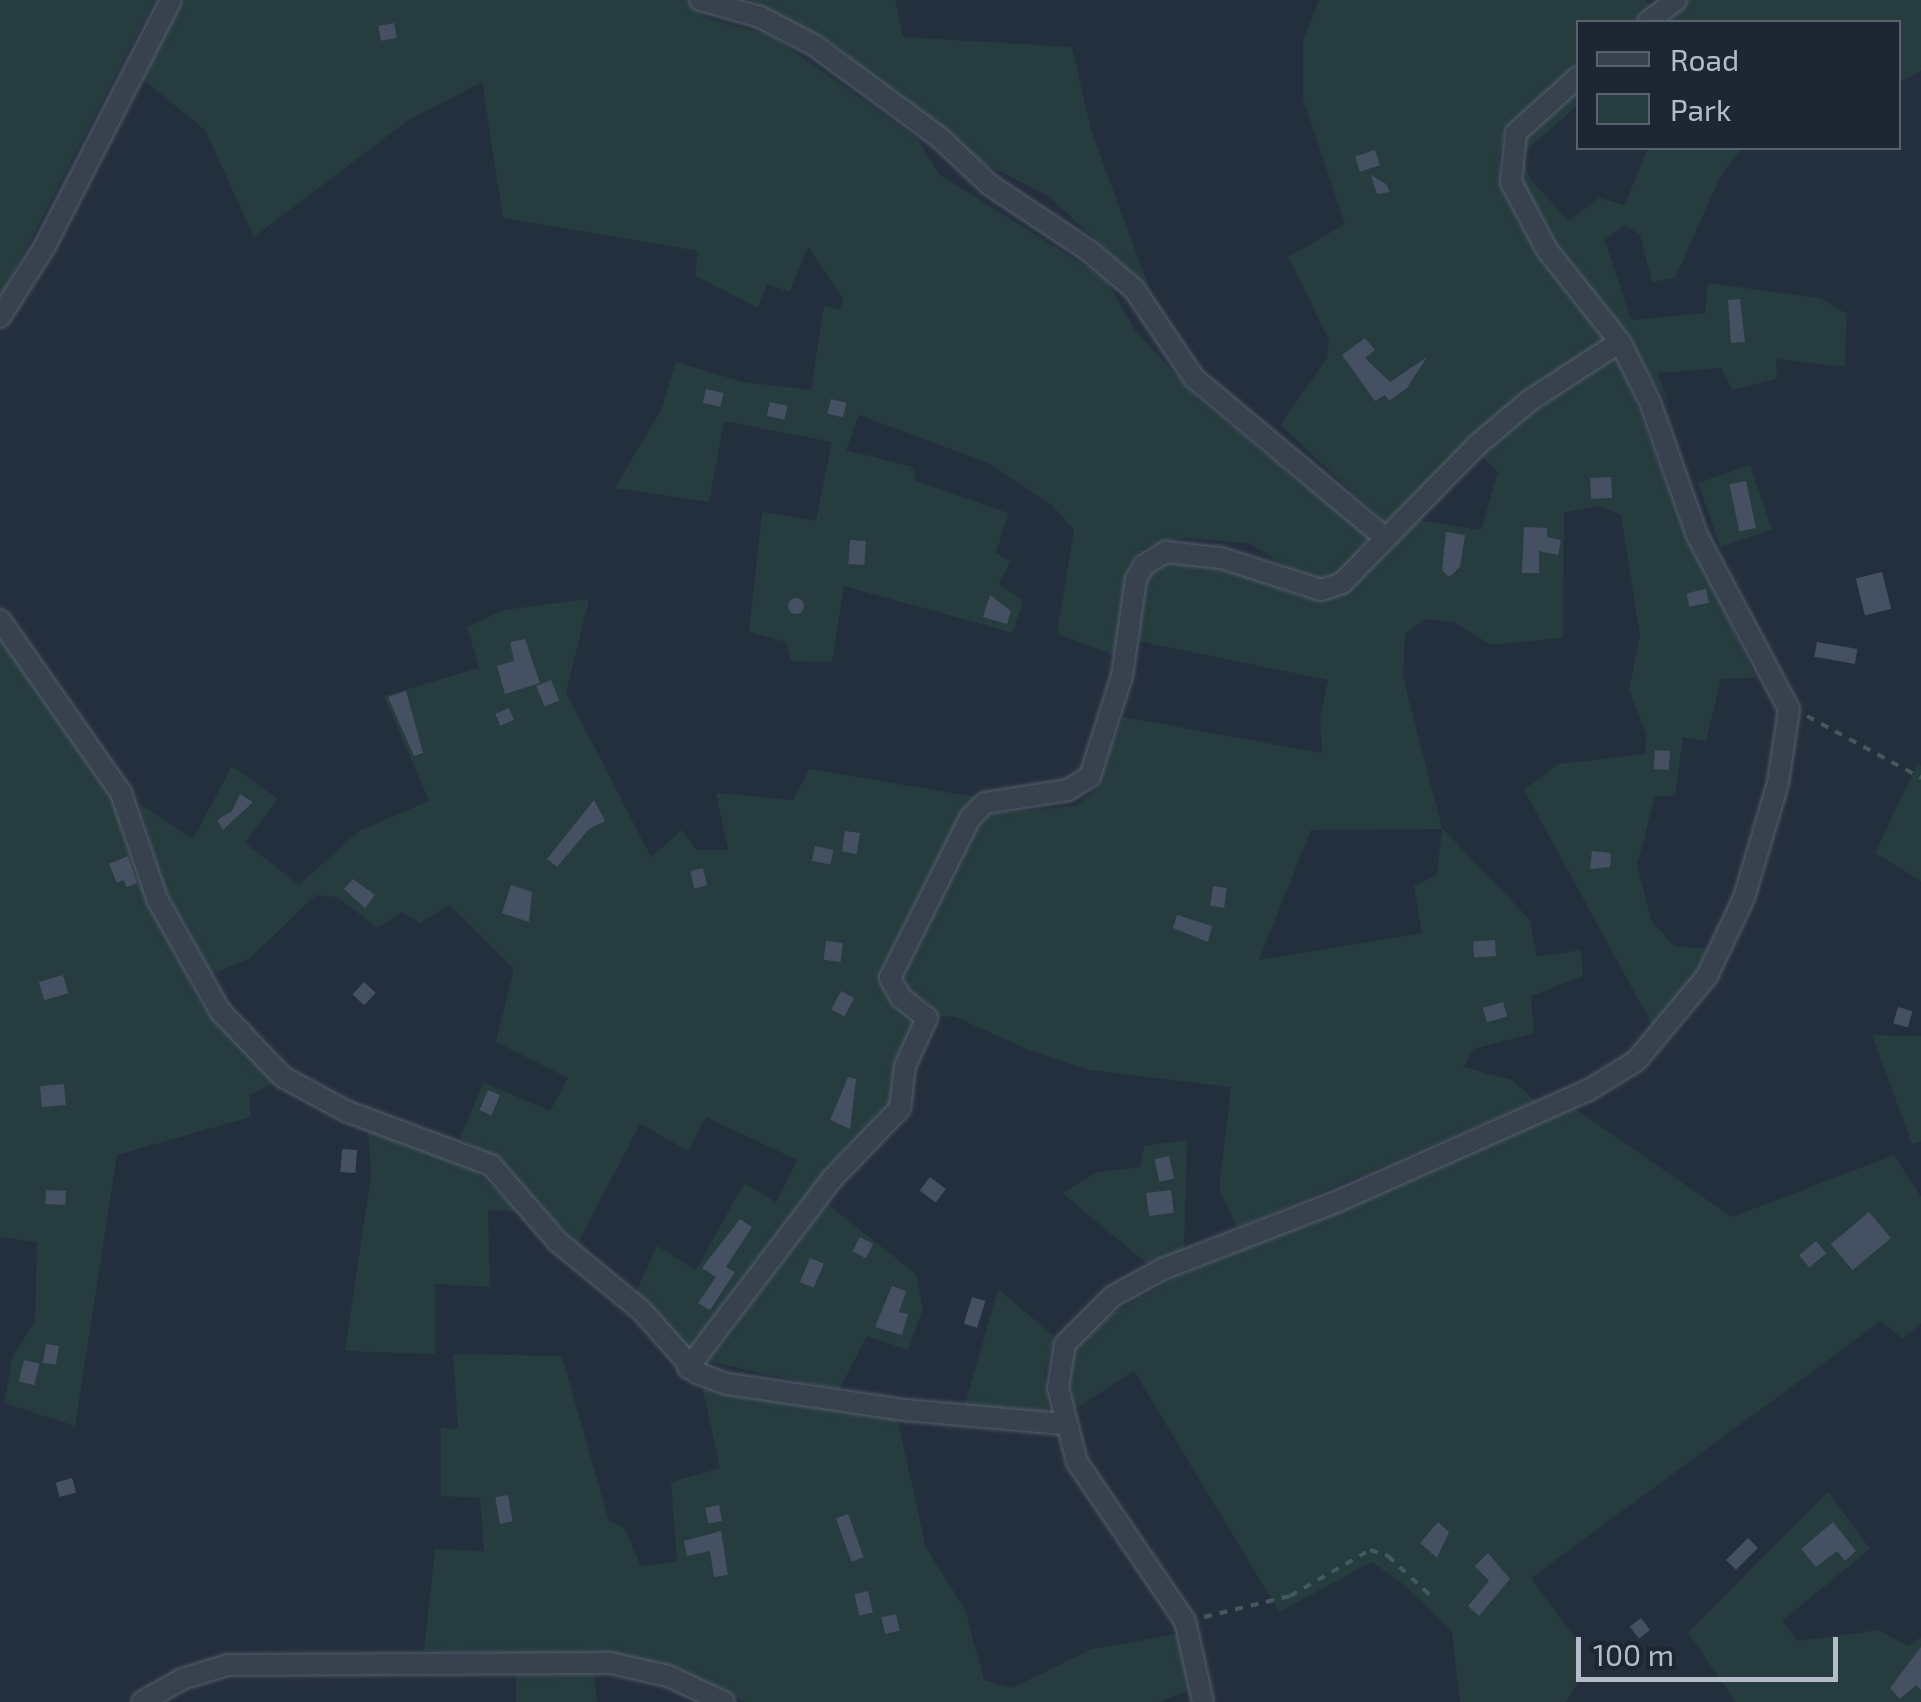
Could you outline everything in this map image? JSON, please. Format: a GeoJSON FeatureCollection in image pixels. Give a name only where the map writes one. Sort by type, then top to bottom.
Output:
{"type":"FeatureCollection","features":[{"type":"Feature","properties":{"kind":"street"},"geometry":{"type":"LineString","coordinates":[[0,317],[45,246],[171,0]]}},
{"type":"Feature","properties":{"kind":"street"},"geometry":{"type":"LineString","coordinates":[[700,0],[760,17],[814,45],[938,137],[990,185],[1088,250],[1134,289],[1194,378],[1384,536]]}},
{"type":"Feature","properties":{"kind":"street"},"geometry":{"type":"LineString","coordinates":[[1651,20],[1676,0]]}},
{"type":"Feature","properties":{"kind":"street"},"geometry":{"type":"LineString","coordinates":[[1203,1702],[1185,1621],[1108,1516],[1062,1424],[1058,1388],[1065,1344],[1113,1296],[1587,1091],[1636,1061],[1707,976],[1744,898],[1778,782],[1789,709],[1698,535],[1650,402],[1620,342],[1526,217],[1508,166],[1516,133],[1576,79]]}},
{"type":"Feature","properties":{"kind":"street"},"geometry":{"type":"LineString","coordinates":[[688,1368],[832,1179],[900,1108],[904,1066],[927,1018],[900,998],[890,978],[970,818],[984,803],[1068,790],[1090,776],[1122,676],[1136,580],[1144,565],[1166,552],[1221,558],[1320,590],[1342,583],[1384,536],[1529,401],[1620,342]]}},
{"type":"Feature","properties":{"kind":"street"},"geometry":{"type":"LineString","coordinates":[[0,620],[121,793],[157,899],[220,1011],[283,1077],[346,1111],[490,1166],[578,1261],[641,1310],[688,1368],[728,1384],[792,1394],[1062,1424]]}},
{"type":"Feature","properties":{"kind":"street"},"geometry":{"type":"LineString","coordinates":[[142,1702],[182,1678],[228,1666],[591,1663],[668,1676],[724,1702]]}},
{"type":"Feature","properties":{"kind":"path"},"geometry":{"type":"LineString","coordinates":[[1789,709],[1921,778]]}},
{"type":"Feature","properties":{"kind":"path"},"geometry":{"type":"LineString","coordinates":[[1185,1621],[1290,1596],[1370,1550],[1388,1556],[1432,1598]]}},
{"type":"Feature","properties":{"kind":"green space"},"geometry":{"type":"Polygon","coordinates":[[[0,0],[155,0],[0,299],[0,0]]]}},
{"type":"Feature","properties":{"kind":"green space"},"geometry":{"type":"Polygon","coordinates":[[[183,0],[690,0],[706,18],[771,35],[917,138],[939,174],[1106,279],[1134,329],[1200,401],[1369,537],[1347,567],[1327,580],[1306,580],[1251,544],[1187,538],[1143,548],[1128,566],[1115,655],[1057,634],[1074,530],[1052,505],[988,463],[859,415],[846,450],[913,467],[916,481],[1008,513],[996,553],[1011,561],[999,584],[1023,601],[1013,633],[844,586],[832,662],[791,661],[786,642],[749,632],[762,512],[816,521],[832,442],[724,421],[709,502],[615,488],[662,408],[676,362],[743,382],[811,390],[824,306],[840,310],[843,298],[808,247],[790,292],[767,284],[758,308],[695,276],[698,251],[503,218],[482,82],[407,121],[254,237],[205,130],[141,78],[183,0]]]}},
{"type":"Feature","properties":{"kind":"green space"},"geometry":{"type":"Polygon","coordinates":[[[750,0],[895,0],[903,37],[1072,47],[1091,130],[1150,290],[1047,195],[983,163],[832,43],[750,0]]]}},
{"type":"Feature","properties":{"kind":"green space"},"geometry":{"type":"Polygon","coordinates":[[[1319,0],[1645,0],[1654,9],[1640,20],[1576,20],[1576,72],[1519,117],[1504,134],[1499,158],[1501,183],[1523,230],[1606,338],[1548,379],[1385,522],[1280,425],[1327,358],[1329,340],[1288,257],[1345,224],[1303,98],[1303,41],[1319,0]]]}},
{"type":"Feature","properties":{"kind":"green space"},"geometry":{"type":"Polygon","coordinates":[[[1689,0],[1921,0],[1921,71],[1901,81],[1901,20],[1663,20],[1689,0]]]}},
{"type":"Feature","properties":{"kind":"green space"},"geometry":{"type":"Polygon","coordinates":[[[1576,88],[1576,107],[1522,154],[1530,179],[1569,221],[1599,198],[1625,205],[1647,150],[1740,150],[1720,177],[1675,278],[1652,282],[1640,235],[1625,225],[1605,240],[1631,320],[1705,313],[1708,283],[1820,298],[1847,314],[1845,367],[1776,359],[1777,379],[1732,390],[1721,368],[1658,373],[1669,405],[1627,339],[1558,256],[1513,162],[1519,143],[1576,88]]]}},
{"type":"Feature","properties":{"kind":"green space"},"geometry":{"type":"Polygon","coordinates":[[[1616,352],[1673,501],[1756,678],[1721,679],[1706,741],[1683,737],[1675,795],[1655,797],[1637,865],[1651,920],[1674,946],[1708,949],[1691,985],[1655,1030],[1524,790],[1558,764],[1645,754],[1646,734],[1629,690],[1640,636],[1621,515],[1598,506],[1564,513],[1563,638],[1491,645],[1454,622],[1425,619],[1405,634],[1403,677],[1442,828],[1530,920],[1537,957],[1581,950],[1583,976],[1531,996],[1534,1033],[1474,1049],[1463,1067],[1512,1080],[1536,1101],[1237,1228],[1219,1188],[1231,1087],[1088,1070],[1026,1049],[956,1017],[937,1016],[931,1004],[908,991],[903,971],[965,840],[988,814],[1075,806],[1095,791],[1123,717],[1322,753],[1320,717],[1328,680],[1138,641],[1147,576],[1167,563],[1212,563],[1299,596],[1322,598],[1412,519],[1481,530],[1498,472],[1481,456],[1545,399],[1616,352]],[[1442,829],[1311,830],[1259,960],[1422,933],[1414,886],[1437,875],[1442,829]]]}},
{"type":"Feature","properties":{"kind":"green space"},"geometry":{"type":"Polygon","coordinates":[[[1750,465],[1772,529],[1720,547],[1698,483],[1750,465]]]}},
{"type":"Feature","properties":{"kind":"green space"},"geometry":{"type":"Polygon","coordinates":[[[589,599],[566,692],[651,857],[682,830],[697,850],[728,850],[716,793],[793,800],[809,769],[975,797],[881,978],[888,997],[920,1021],[897,1101],[841,1152],[690,1351],[636,1292],[657,1246],[696,1270],[744,1183],[776,1202],[797,1160],[706,1117],[688,1151],[640,1124],[577,1245],[497,1158],[460,1138],[483,1082],[550,1111],[568,1078],[496,1042],[514,969],[450,905],[420,923],[402,912],[378,928],[337,897],[316,895],[250,958],[211,975],[161,881],[140,804],[193,839],[232,766],[278,799],[245,843],[299,885],[359,831],[429,801],[384,696],[479,668],[467,627],[504,610],[589,599]]]}},
{"type":"Feature","properties":{"kind":"green space"},"geometry":{"type":"Polygon","coordinates":[[[0,633],[115,789],[148,900],[203,1007],[274,1083],[250,1095],[250,1117],[117,1155],[75,1426],[4,1403],[13,1355],[35,1322],[37,1242],[0,1237],[0,633]]]}},
{"type":"Feature","properties":{"kind":"green space"},"geometry":{"type":"Polygon","coordinates":[[[1917,764],[1921,766],[1921,881],[1875,853],[1917,764]]]}},
{"type":"Feature","properties":{"kind":"green space"},"geometry":{"type":"Polygon","coordinates":[[[1872,1035],[1921,1036],[1921,1141],[1912,1144],[1872,1035]]]}},
{"type":"Feature","properties":{"kind":"green space"},"geometry":{"type":"Polygon","coordinates":[[[1574,1108],[1732,1217],[1894,1155],[1921,1197],[1921,1323],[1903,1339],[1881,1321],[1531,1578],[1580,1644],[1578,1683],[1566,1702],[1460,1702],[1452,1632],[1403,1584],[1372,1562],[1279,1612],[1134,1371],[1072,1411],[1069,1372],[1078,1342],[1108,1316],[1177,1277],[1574,1108]]]}},
{"type":"Feature","properties":{"kind":"green space"},"geometry":{"type":"Polygon","coordinates":[[[368,1129],[461,1158],[520,1212],[488,1210],[490,1287],[435,1284],[435,1354],[345,1351],[371,1176],[368,1129]]]}},
{"type":"Feature","properties":{"kind":"green space"},"geometry":{"type":"Polygon","coordinates":[[[1187,1140],[1184,1251],[1146,1263],[1062,1193],[1097,1172],[1140,1167],[1144,1146],[1187,1140]]]}},
{"type":"Feature","properties":{"kind":"green space"},"geometry":{"type":"Polygon","coordinates":[[[825,1202],[916,1274],[923,1309],[908,1350],[867,1336],[839,1390],[706,1361],[825,1202]]]}},
{"type":"Feature","properties":{"kind":"green space"},"geometry":{"type":"Polygon","coordinates":[[[998,1289],[1054,1336],[1045,1374],[1048,1415],[965,1405],[998,1289]]]}},
{"type":"Feature","properties":{"kind":"green space"},"geometry":{"type":"Polygon","coordinates":[[[453,1354],[562,1356],[609,1521],[624,1527],[641,1566],[677,1562],[671,1482],[720,1468],[702,1387],[897,1416],[926,1548],[965,1609],[984,1680],[1012,1688],[1092,1649],[1177,1634],[1191,1689],[1159,1702],[745,1702],[679,1669],[602,1655],[424,1651],[435,1549],[484,1551],[480,1498],[441,1496],[441,1428],[458,1429],[453,1354]]]}},
{"type":"Feature","properties":{"kind":"green space"},"geometry":{"type":"Polygon","coordinates":[[[1828,1492],[1870,1549],[1782,1621],[1798,1641],[1879,1630],[1908,1646],[1921,1637],[1921,1702],[1736,1702],[1688,1633],[1828,1492]]]}},
{"type":"Feature","properties":{"kind":"green space"},"geometry":{"type":"Polygon","coordinates":[[[593,1670],[597,1702],[516,1702],[516,1675],[593,1670]]]}},
{"type":"Feature","properties":{"kind":"building"},"geometry":{"type":"Polygon","coordinates":[[[394,23],[397,38],[381,41],[378,26],[394,23]]]}},
{"type":"Feature","properties":{"kind":"building"},"geometry":{"type":"Polygon","coordinates":[[[1375,150],[1380,165],[1360,172],[1355,156],[1375,150]]]}},
{"type":"Feature","properties":{"kind":"building"},"geometry":{"type":"Polygon","coordinates":[[[1371,175],[1386,184],[1390,192],[1377,194],[1371,175]]]}},
{"type":"Feature","properties":{"kind":"building"},"geometry":{"type":"Polygon","coordinates":[[[1740,299],[1745,342],[1731,343],[1728,300],[1740,299]]]}},
{"type":"Feature","properties":{"kind":"building"},"geometry":{"type":"Polygon","coordinates":[[[1365,338],[1375,350],[1365,358],[1390,382],[1427,357],[1407,388],[1389,401],[1385,395],[1375,401],[1342,355],[1365,338]]]}},
{"type":"Feature","properties":{"kind":"building"},"geometry":{"type":"Polygon","coordinates":[[[706,389],[724,393],[720,407],[703,403],[706,389]]]}},
{"type":"Feature","properties":{"kind":"building"},"geometry":{"type":"Polygon","coordinates":[[[831,399],[847,403],[843,417],[827,414],[831,399]]]}},
{"type":"Feature","properties":{"kind":"building"},"geometry":{"type":"Polygon","coordinates":[[[770,402],[788,406],[784,420],[767,416],[770,402]]]}},
{"type":"Feature","properties":{"kind":"building"},"geometry":{"type":"Polygon","coordinates":[[[1611,477],[1612,498],[1591,499],[1590,478],[1611,477]]]}},
{"type":"Feature","properties":{"kind":"building"},"geometry":{"type":"Polygon","coordinates":[[[1746,481],[1756,528],[1739,531],[1729,485],[1746,481]]]}},
{"type":"Feature","properties":{"kind":"building"},"geometry":{"type":"Polygon","coordinates":[[[1524,527],[1547,528],[1547,537],[1561,540],[1558,555],[1539,551],[1539,573],[1522,573],[1524,527]]]}},
{"type":"Feature","properties":{"kind":"building"},"geometry":{"type":"Polygon","coordinates":[[[1446,532],[1465,535],[1460,567],[1449,577],[1442,570],[1446,532]]]}},
{"type":"Feature","properties":{"kind":"building"},"geometry":{"type":"Polygon","coordinates":[[[850,540],[866,541],[864,565],[848,564],[850,540]]]}},
{"type":"Feature","properties":{"kind":"building"},"geometry":{"type":"Polygon","coordinates":[[[1882,572],[1891,609],[1865,615],[1856,579],[1882,572]]]}},
{"type":"Feature","properties":{"kind":"building"},"geometry":{"type":"Polygon","coordinates":[[[1706,589],[1709,603],[1689,607],[1686,593],[1706,589]]]}},
{"type":"Feature","properties":{"kind":"building"},"geometry":{"type":"Polygon","coordinates":[[[990,595],[1011,611],[1007,624],[983,617],[990,595]]]}},
{"type":"Feature","properties":{"kind":"building"},"geometry":{"type":"Polygon","coordinates":[[[796,598],[804,606],[796,614],[788,606],[796,598]]]}},
{"type":"Feature","properties":{"kind":"building"},"geometry":{"type":"Polygon","coordinates":[[[525,639],[540,683],[505,694],[497,666],[514,661],[510,642],[525,639]]]}},
{"type":"Feature","properties":{"kind":"building"},"geometry":{"type":"Polygon","coordinates":[[[1817,642],[1857,649],[1855,664],[1814,657],[1817,642]]]}},
{"type":"Feature","properties":{"kind":"building"},"geometry":{"type":"Polygon","coordinates":[[[551,680],[559,700],[544,706],[536,686],[551,680]]]}},
{"type":"Feature","properties":{"kind":"building"},"geometry":{"type":"Polygon","coordinates":[[[406,691],[423,753],[414,756],[388,697],[406,691]]]}},
{"type":"Feature","properties":{"kind":"building"},"geometry":{"type":"Polygon","coordinates":[[[509,708],[514,720],[500,726],[495,714],[509,708]]]}},
{"type":"Feature","properties":{"kind":"building"},"geometry":{"type":"Polygon","coordinates":[[[1655,750],[1670,751],[1669,770],[1654,769],[1655,750]]]}},
{"type":"Feature","properties":{"kind":"building"},"geometry":{"type":"Polygon","coordinates":[[[240,794],[253,802],[223,830],[217,820],[232,811],[240,794]]]}},
{"type":"Feature","properties":{"kind":"building"},"geometry":{"type":"Polygon","coordinates":[[[594,800],[605,821],[589,829],[557,867],[547,859],[594,800]]]}},
{"type":"Feature","properties":{"kind":"building"},"geometry":{"type":"Polygon","coordinates":[[[845,831],[860,833],[857,854],[842,852],[845,831]]]}},
{"type":"Feature","properties":{"kind":"building"},"geometry":{"type":"Polygon","coordinates":[[[815,846],[834,850],[830,865],[812,861],[815,846]]]}},
{"type":"Feature","properties":{"kind":"building"},"geometry":{"type":"Polygon","coordinates":[[[1592,851],[1611,853],[1610,867],[1590,869],[1592,851]]]}},
{"type":"Feature","properties":{"kind":"building"},"geometry":{"type":"Polygon","coordinates":[[[128,856],[137,883],[127,887],[123,880],[117,883],[109,864],[128,856]]]}},
{"type":"Feature","properties":{"kind":"building"},"geometry":{"type":"Polygon","coordinates":[[[703,868],[707,886],[694,888],[690,871],[703,868]]]}},
{"type":"Feature","properties":{"kind":"building"},"geometry":{"type":"Polygon","coordinates":[[[353,879],[375,895],[365,908],[344,889],[353,879]]]}},
{"type":"Feature","properties":{"kind":"building"},"geometry":{"type":"Polygon","coordinates":[[[511,885],[532,892],[529,922],[502,913],[511,885]]]}},
{"type":"Feature","properties":{"kind":"building"},"geometry":{"type":"Polygon","coordinates":[[[1213,886],[1227,888],[1224,908],[1210,906],[1213,886]]]}},
{"type":"Feature","properties":{"kind":"building"},"geometry":{"type":"Polygon","coordinates":[[[1177,915],[1212,926],[1208,942],[1173,928],[1177,915]]]}},
{"type":"Feature","properties":{"kind":"building"},"geometry":{"type":"Polygon","coordinates":[[[1495,940],[1496,956],[1474,957],[1473,942],[1495,940]]]}},
{"type":"Feature","properties":{"kind":"building"},"geometry":{"type":"Polygon","coordinates":[[[826,941],[843,943],[841,962],[824,960],[826,941]]]}},
{"type":"Feature","properties":{"kind":"building"},"geometry":{"type":"Polygon","coordinates":[[[63,975],[68,993],[44,1000],[39,982],[63,975]]]}},
{"type":"Feature","properties":{"kind":"building"},"geometry":{"type":"Polygon","coordinates":[[[364,982],[376,993],[364,1005],[352,994],[364,982]]]}},
{"type":"Feature","properties":{"kind":"building"},"geometry":{"type":"Polygon","coordinates":[[[841,991],[854,998],[844,1017],[831,1010],[841,991]]]}},
{"type":"Feature","properties":{"kind":"building"},"geometry":{"type":"Polygon","coordinates":[[[1503,1002],[1507,1016],[1487,1022],[1483,1008],[1503,1002]]]}},
{"type":"Feature","properties":{"kind":"building"},"geometry":{"type":"Polygon","coordinates":[[[1898,1007],[1912,1011],[1908,1027],[1893,1023],[1898,1007]]]}},
{"type":"Feature","properties":{"kind":"building"},"geometry":{"type":"Polygon","coordinates":[[[848,1077],[856,1079],[850,1129],[830,1120],[848,1077]]]}},
{"type":"Feature","properties":{"kind":"building"},"geometry":{"type":"Polygon","coordinates":[[[64,1084],[66,1105],[42,1107],[40,1086],[64,1084]]]}},
{"type":"Feature","properties":{"kind":"building"},"geometry":{"type":"Polygon","coordinates":[[[488,1090],[500,1095],[491,1115],[479,1110],[488,1090]]]}},
{"type":"Feature","properties":{"kind":"building"},"geometry":{"type":"Polygon","coordinates":[[[342,1149],[357,1150],[355,1173],[340,1172],[342,1149]]]}},
{"type":"Feature","properties":{"kind":"building"},"geometry":{"type":"Polygon","coordinates":[[[1169,1156],[1174,1178],[1160,1182],[1154,1159],[1169,1156]]]}},
{"type":"Feature","properties":{"kind":"building"},"geometry":{"type":"Polygon","coordinates":[[[930,1177],[946,1189],[936,1203],[920,1191],[930,1177]]]}},
{"type":"Feature","properties":{"kind":"building"},"geometry":{"type":"Polygon","coordinates":[[[46,1190],[66,1191],[65,1205],[45,1204],[46,1190]]]}},
{"type":"Feature","properties":{"kind":"building"},"geometry":{"type":"Polygon","coordinates":[[[1171,1190],[1174,1213],[1149,1216],[1146,1193],[1171,1190]]]}},
{"type":"Feature","properties":{"kind":"building"},"geometry":{"type":"Polygon","coordinates":[[[1869,1212],[1891,1238],[1853,1270],[1831,1244],[1869,1212]]]}},
{"type":"Feature","properties":{"kind":"building"},"geometry":{"type":"Polygon","coordinates":[[[740,1219],[752,1227],[726,1267],[735,1272],[710,1310],[698,1303],[716,1277],[702,1268],[740,1219]]]}},
{"type":"Feature","properties":{"kind":"building"},"geometry":{"type":"Polygon","coordinates":[[[860,1237],[873,1244],[866,1258],[852,1251],[860,1237]]]}},
{"type":"Feature","properties":{"kind":"building"},"geometry":{"type":"Polygon","coordinates":[[[1816,1241],[1826,1253],[1809,1267],[1799,1255],[1816,1241]]]}},
{"type":"Feature","properties":{"kind":"building"},"geometry":{"type":"Polygon","coordinates":[[[810,1258],[824,1264],[814,1288],[800,1282],[810,1258]]]}},
{"type":"Feature","properties":{"kind":"building"},"geometry":{"type":"Polygon","coordinates":[[[892,1286],[906,1291],[899,1312],[908,1314],[902,1335],[875,1327],[892,1286]]]}},
{"type":"Feature","properties":{"kind":"building"},"geometry":{"type":"Polygon","coordinates":[[[972,1297],[985,1301],[977,1328],[964,1324],[972,1297]]]}},
{"type":"Feature","properties":{"kind":"building"},"geometry":{"type":"Polygon","coordinates":[[[46,1344],[59,1346],[56,1365],[43,1363],[46,1344]]]}},
{"type":"Feature","properties":{"kind":"building"},"geometry":{"type":"Polygon","coordinates":[[[24,1360],[40,1364],[34,1385],[19,1381],[24,1360]]]}},
{"type":"Feature","properties":{"kind":"building"},"geometry":{"type":"Polygon","coordinates":[[[72,1478],[76,1492],[60,1497],[56,1483],[72,1478]]]}},
{"type":"Feature","properties":{"kind":"building"},"geometry":{"type":"Polygon","coordinates":[[[508,1495],[513,1522],[500,1524],[495,1497],[508,1495]]]}},
{"type":"Feature","properties":{"kind":"building"},"geometry":{"type":"Polygon","coordinates":[[[719,1505],[722,1521],[708,1523],[705,1508],[719,1505]]]}},
{"type":"Feature","properties":{"kind":"building"},"geometry":{"type":"Polygon","coordinates":[[[848,1514],[864,1557],[852,1562],[836,1518],[848,1514]]]}},
{"type":"Feature","properties":{"kind":"building"},"geometry":{"type":"Polygon","coordinates":[[[1438,1522],[1449,1532],[1437,1558],[1420,1543],[1438,1522]]]}},
{"type":"Feature","properties":{"kind":"building"},"geometry":{"type":"Polygon","coordinates":[[[1833,1522],[1856,1551],[1845,1561],[1837,1551],[1816,1567],[1801,1549],[1833,1522]]]}},
{"type":"Feature","properties":{"kind":"building"},"geometry":{"type":"Polygon","coordinates":[[[721,1531],[728,1575],[714,1577],[710,1551],[687,1556],[684,1541],[721,1531]]]}},
{"type":"Feature","properties":{"kind":"building"},"geometry":{"type":"Polygon","coordinates":[[[1748,1538],[1758,1548],[1736,1570],[1726,1560],[1748,1538]]]}},
{"type":"Feature","properties":{"kind":"building"},"geometry":{"type":"Polygon","coordinates":[[[1488,1553],[1510,1579],[1479,1616],[1468,1606],[1489,1581],[1475,1566],[1488,1553]]]}},
{"type":"Feature","properties":{"kind":"building"},"geometry":{"type":"Polygon","coordinates":[[[868,1591],[873,1612],[859,1616],[854,1594],[868,1591]]]}},
{"type":"Feature","properties":{"kind":"building"},"geometry":{"type":"Polygon","coordinates":[[[896,1614],[900,1631],[885,1634],[881,1617],[896,1614]]]}},
{"type":"Feature","properties":{"kind":"building"},"geometry":{"type":"Polygon","coordinates":[[[1641,1618],[1650,1630],[1639,1638],[1630,1626],[1641,1618]]]}},
{"type":"Feature","properties":{"kind":"building"},"geometry":{"type":"Polygon","coordinates":[[[1921,1647],[1921,1690],[1916,1685],[1900,1699],[1890,1688],[1921,1647]]]}}]}
